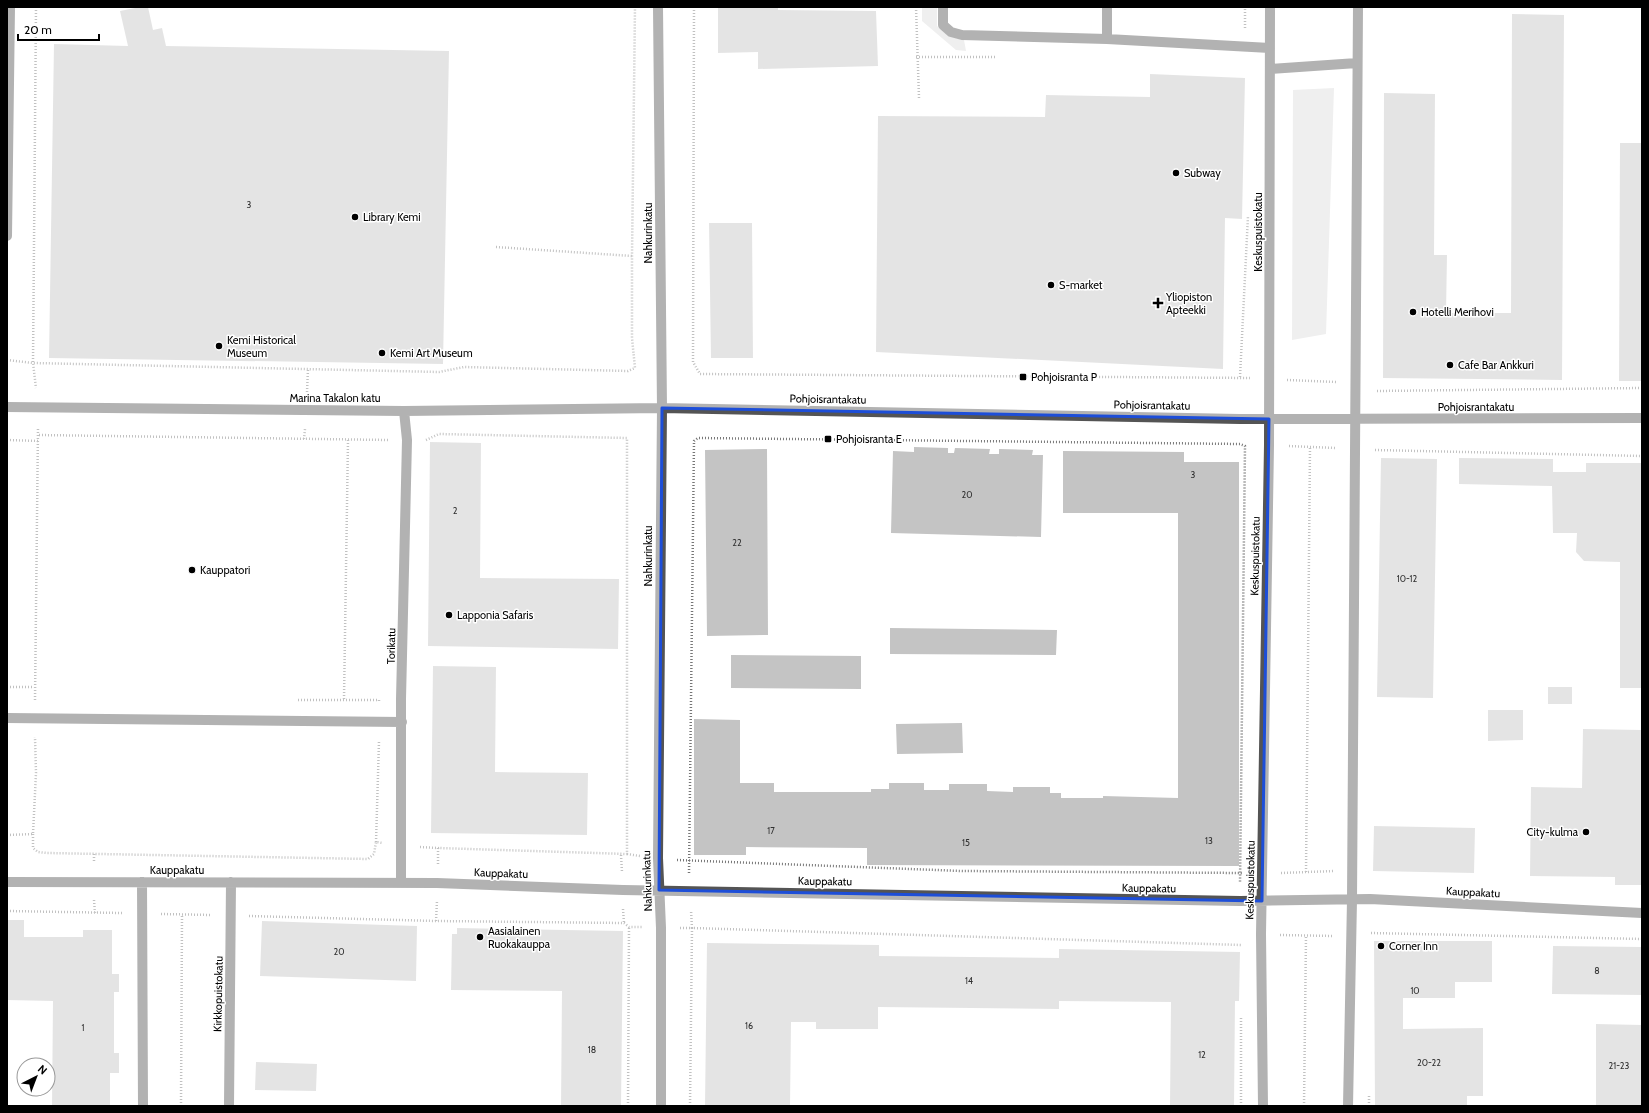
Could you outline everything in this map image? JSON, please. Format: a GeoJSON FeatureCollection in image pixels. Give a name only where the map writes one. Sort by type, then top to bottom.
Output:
{"type":"FeatureCollection","features":[{"type":"Feature","properties":{"kind":"street"},"geometry":{"type":"LineString","coordinates":[[7,236],[10,7]]}},
{"type":"Feature","properties":{"kind":"street","name":"Nahkurinkatu"},"geometry":{"type":"LineString","coordinates":[[658,7],[662,408],[659,890],[661,928],[661,1106]]}},
{"type":"Feature","properties":{"kind":"street"},"geometry":{"type":"LineString","coordinates":[[943,7],[943,25],[951,32],[962,35],[1107,38],[1270,48]]}},
{"type":"Feature","properties":{"kind":"street"},"geometry":{"type":"LineString","coordinates":[[1107,38],[1108,7]]}},
{"type":"Feature","properties":{"kind":"street","name":"Keskuspuistokatu"},"geometry":{"type":"LineString","coordinates":[[1263,1106],[1261,934],[1269,445],[1270,7]]}},
{"type":"Feature","properties":{"kind":"street"},"geometry":{"type":"LineString","coordinates":[[1348,1106],[1352,900],[1358,7]]}},
{"type":"Feature","properties":{"kind":"street"},"geometry":{"type":"LineString","coordinates":[[1270,68],[1357,63]]}},
{"type":"Feature","properties":{"kind":"street","name":"Marina Takalon katu"},"geometry":{"type":"LineString","coordinates":[[7,407],[404,411],[662,408]]}},
{"type":"Feature","properties":{"kind":"street","name":"Pohjoisrantakatu"},"geometry":{"type":"LineString","coordinates":[[662,408],[1269,419],[1642,418]]}},
{"type":"Feature","properties":{"kind":"street","name":"Torikatu"},"geometry":{"type":"LineString","coordinates":[[401,883],[407,440],[404,411]]}},
{"type":"Feature","properties":{"kind":"street"},"geometry":{"type":"LineString","coordinates":[[7,718],[402,722]]}},
{"type":"Feature","properties":{"kind":"street","name":"Kauppakatu"},"geometry":{"type":"LineString","coordinates":[[7,882],[401,883],[659,890],[1240,901],[1352,900],[1642,913]]}},
{"type":"Feature","properties":{"kind":"street"},"geometry":{"type":"LineString","coordinates":[[142,882],[143,1106]]}},
{"type":"Feature","properties":{"kind":"street","name":"Kirkkopuistokatu"},"geometry":{"type":"LineString","coordinates":[[229,1106],[232,882]]}},
{"type":"Feature","properties":{"kind":"path"},"geometry":{"type":"LineString","coordinates":[[36,7],[33,363],[39,441],[34,718],[36,773],[33,848],[38,852],[47,853],[368,859],[374,854],[376,842],[420,847],[420,839]]}},
{"type":"Feature","properties":{"kind":"path"},"geometry":{"type":"LineString","coordinates":[[7,360],[33,363],[431,371],[464,367],[628,371],[635,368],[632,338],[635,7]]}},
{"type":"Feature","properties":{"kind":"path"},"geometry":{"type":"LineString","coordinates":[[694,7],[693,362],[700,374],[1240,377],[1355,383]]}},
{"type":"Feature","properties":{"kind":"path"},"geometry":{"type":"LineString","coordinates":[[916,7],[919,98]]}},
{"type":"Feature","properties":{"kind":"path"},"geometry":{"type":"LineString","coordinates":[[1244,47],[1245,7]]}},
{"type":"Feature","properties":{"kind":"path"},"geometry":{"type":"LineString","coordinates":[[1240,377],[1249,212]]}},
{"type":"Feature","properties":{"kind":"path"},"geometry":{"type":"LineString","coordinates":[[496,247],[632,256]]}},
{"type":"Feature","properties":{"kind":"path"},"geometry":{"type":"LineString","coordinates":[[1377,391],[1642,388]]}},
{"type":"Feature","properties":{"kind":"path"},"geometry":{"type":"LineString","coordinates":[[39,435],[425,441],[439,434],[627,438],[627,854],[438,848]]}},
{"type":"Feature","properties":{"kind":"path"},"geometry":{"type":"LineString","coordinates":[[690,1106],[692,928],[689,861],[694,441],[698,438],[1240,444],[1245,446],[1269,445],[1354,449],[1642,456]]}},
{"type":"Feature","properties":{"kind":"path"},"geometry":{"type":"LineString","coordinates":[[7,440],[39,441]]}},
{"type":"Feature","properties":{"kind":"path"},"geometry":{"type":"LineString","coordinates":[[344,699],[348,440]]}},
{"type":"Feature","properties":{"kind":"path"},"geometry":{"type":"LineString","coordinates":[[1240,901],[1245,446]]}},
{"type":"Feature","properties":{"kind":"path"},"geometry":{"type":"LineString","coordinates":[[1306,872],[1310,447]]}},
{"type":"Feature","properties":{"kind":"path"},"geometry":{"type":"LineString","coordinates":[[7,687],[35,687]]}},
{"type":"Feature","properties":{"kind":"path"},"geometry":{"type":"LineString","coordinates":[[7,835],[33,834]]}},
{"type":"Feature","properties":{"kind":"path"},"geometry":{"type":"LineString","coordinates":[[689,861],[962,871],[1240,873],[1352,871]]}},
{"type":"Feature","properties":{"kind":"path"},"geometry":{"type":"LineString","coordinates":[[7,911],[436,921],[624,923],[630,927],[1241,946]]}},
{"type":"Feature","properties":{"kind":"path"},"geometry":{"type":"LineString","coordinates":[[181,1106],[182,915]]}},
{"type":"Feature","properties":{"kind":"path"},"geometry":{"type":"LineString","coordinates":[[628,1106],[630,927]]}},
{"type":"Feature","properties":{"kind":"path"},"geometry":{"type":"LineString","coordinates":[[1241,953],[1241,934],[1370,936],[1372,932],[1642,939]]}},
{"type":"Feature","properties":{"kind":"path"},"geometry":{"type":"LineString","coordinates":[[1304,1106],[1306,935]]}},
{"type":"Feature","properties":{"kind":"path"},"geometry":{"type":"LineString","coordinates":[[1241,1014],[1241,1106]]}},
{"type":"Feature","properties":{"kind":"path"},"geometry":{"type":"LineString","coordinates":[[1369,1091],[1369,1106]]}},
{"type":"Feature","properties":{"kind":"highlighted area"},"geometry":{"type":"Polygon","coordinates":[[[662,408],[1269,419],[1262,901],[659,890],[662,408]]]}},
{"type":"Feature","properties":{"kind":"shaded area"},"geometry":{"type":"Polygon","coordinates":[[[922,7],[937,7],[937,26],[949,35],[964,40],[966,51],[956,50],[922,21],[922,7]]]}},
{"type":"Feature","properties":{"kind":"shaded area"},"geometry":{"type":"Polygon","coordinates":[[[1334,88],[1326,334],[1292,340],[1293,90],[1334,88]]]}},
{"type":"Feature","properties":{"kind":"building"},"geometry":{"type":"Polygon","coordinates":[[[148,7],[153,30],[162,28],[166,46],[449,51],[443,364],[49,358],[54,44],[128,46],[120,11],[148,7]]]}},
{"type":"Feature","properties":{"kind":"building"},"geometry":{"type":"Polygon","coordinates":[[[718,7],[778,7],[778,10],[876,11],[878,66],[758,69],[758,52],[718,53],[718,7]]]}},
{"type":"Feature","properties":{"kind":"building"},"geometry":{"type":"Polygon","coordinates":[[[1512,14],[1564,15],[1562,380],[1383,378],[1384,93],[1435,94],[1434,255],[1447,255],[1446,313],[1511,313],[1512,14]]]}},
{"type":"Feature","properties":{"kind":"building","name":"S-market"},"geometry":{"type":"Polygon","coordinates":[[[1150,74],[1245,78],[1242,219],[1225,218],[1223,369],[876,352],[878,116],[1045,117],[1046,95],[1150,97],[1150,74]]]}},
{"type":"Feature","properties":{"kind":"building"},"geometry":{"type":"Polygon","coordinates":[[[1620,143],[1642,143],[1642,381],[1619,381],[1620,143]]]}},
{"type":"Feature","properties":{"kind":"building"},"geometry":{"type":"Polygon","coordinates":[[[709,223],[752,223],[753,358],[711,358],[709,223]]]}},
{"type":"Feature","properties":{"kind":"building"},"geometry":{"type":"Polygon","coordinates":[[[430,442],[481,443],[480,578],[619,579],[618,649],[428,646],[430,442]]]}},
{"type":"Feature","properties":{"kind":"building"},"geometry":{"type":"Polygon","coordinates":[[[914,447],[948,448],[948,453],[954,453],[955,448],[990,449],[989,454],[999,454],[999,449],[1033,450],[1032,455],[1043,455],[1041,537],[891,533],[893,451],[914,452],[914,447]]]}},
{"type":"Feature","properties":{"kind":"building"},"geometry":{"type":"Polygon","coordinates":[[[767,449],[768,635],[707,636],[705,450],[767,449]]]}},
{"type":"Feature","properties":{"kind":"building"},"geometry":{"type":"Polygon","coordinates":[[[1063,451],[1184,452],[1184,462],[1239,462],[1239,866],[867,865],[867,848],[746,847],[746,855],[694,855],[694,719],[740,720],[740,783],[774,783],[774,792],[871,792],[871,789],[889,789],[889,783],[924,783],[924,790],[949,790],[949,784],[987,784],[987,791],[1013,792],[1013,787],[1050,787],[1050,793],[1061,793],[1061,798],[1103,798],[1103,796],[1178,798],[1178,513],[1063,513],[1063,451]]]}},
{"type":"Feature","properties":{"kind":"building"},"geometry":{"type":"Polygon","coordinates":[[[1381,458],[1437,459],[1433,698],[1377,697],[1381,458]]]}},
{"type":"Feature","properties":{"kind":"building"},"geometry":{"type":"Polygon","coordinates":[[[1459,458],[1553,459],[1553,472],[1586,472],[1586,463],[1642,463],[1642,688],[1620,688],[1620,562],[1584,561],[1576,552],[1577,533],[1553,533],[1552,486],[1459,484],[1459,458]]]}},
{"type":"Feature","properties":{"kind":"building"},"geometry":{"type":"Polygon","coordinates":[[[890,628],[1057,630],[1056,655],[890,654],[890,628]]]}},
{"type":"Feature","properties":{"kind":"building"},"geometry":{"type":"Polygon","coordinates":[[[731,655],[861,656],[861,689],[731,688],[731,655]]]}},
{"type":"Feature","properties":{"kind":"building"},"geometry":{"type":"Polygon","coordinates":[[[433,666],[496,667],[495,772],[588,773],[587,835],[431,833],[433,666]]]}},
{"type":"Feature","properties":{"kind":"building"},"geometry":{"type":"Polygon","coordinates":[[[1548,687],[1572,687],[1572,704],[1548,704],[1548,687]]]}},
{"type":"Feature","properties":{"kind":"building"},"geometry":{"type":"Polygon","coordinates":[[[1488,710],[1523,710],[1523,740],[1488,741],[1488,710]]]}},
{"type":"Feature","properties":{"kind":"building"},"geometry":{"type":"Polygon","coordinates":[[[962,723],[963,753],[897,754],[896,724],[962,723]]]}},
{"type":"Feature","properties":{"kind":"building","name":"City-kulma"},"geometry":{"type":"Polygon","coordinates":[[[1583,729],[1642,730],[1642,885],[1615,885],[1615,877],[1530,876],[1531,787],[1582,788],[1583,729]]]}},
{"type":"Feature","properties":{"kind":"building"},"geometry":{"type":"Polygon","coordinates":[[[1374,826],[1475,828],[1474,873],[1373,871],[1374,826]]]}},
{"type":"Feature","properties":{"kind":"building"},"geometry":{"type":"Polygon","coordinates":[[[7,920],[24,920],[24,937],[83,937],[83,930],[112,930],[112,974],[119,974],[119,992],[114,992],[114,1053],[119,1053],[119,1073],[110,1073],[110,1106],[52,1106],[52,1097],[56,1097],[56,1057],[52,1057],[53,1001],[7,1000],[7,920]]]}},
{"type":"Feature","properties":{"kind":"building"},"geometry":{"type":"Polygon","coordinates":[[[262,921],[417,926],[416,981],[260,976],[262,921]]]}},
{"type":"Feature","properties":{"kind":"building"},"geometry":{"type":"Polygon","coordinates":[[[457,928],[623,931],[621,1106],[561,1106],[562,991],[451,990],[452,934],[457,934],[457,928]]]}},
{"type":"Feature","properties":{"kind":"building"},"geometry":{"type":"Polygon","coordinates":[[[1374,941],[1492,941],[1492,982],[1455,982],[1455,998],[1403,998],[1403,1029],[1483,1028],[1483,1096],[1467,1096],[1467,1106],[1375,1106],[1374,941]]]}},
{"type":"Feature","properties":{"kind":"building"},"geometry":{"type":"Polygon","coordinates":[[[707,943],[879,945],[879,956],[1059,958],[1059,949],[1240,952],[1239,1001],[1235,1001],[1234,1106],[1170,1106],[1171,1002],[1059,1001],[1059,1009],[878,1007],[878,1029],[816,1029],[816,1022],[791,1022],[790,1106],[705,1106],[707,943]]]}},
{"type":"Feature","properties":{"kind":"building"},"geometry":{"type":"Polygon","coordinates":[[[1553,946],[1642,947],[1642,995],[1552,994],[1553,946]]]}},
{"type":"Feature","properties":{"kind":"building"},"geometry":{"type":"Polygon","coordinates":[[[1596,1024],[1642,1025],[1642,1106],[1596,1106],[1596,1024]]]}},
{"type":"Feature","properties":{"kind":"building"},"geometry":{"type":"Polygon","coordinates":[[[256,1062],[317,1064],[316,1091],[255,1090],[256,1062]]]}},
{"type":"Feature","properties":{"kind":"place","name":"Subway"},"geometry":{"type":"Point","coordinates":[1176,173]}},
{"type":"Feature","properties":{"kind":"place","name":"Library Kemi"},"geometry":{"type":"Point","coordinates":[355,217]}},
{"type":"Feature","properties":{"kind":"place","name":"S-market"},"geometry":{"type":"Point","coordinates":[1051,285]}},
{"type":"Feature","properties":{"kind":"place","name":"Yliopiston Apteekki"},"geometry":{"type":"Point","coordinates":[1158,303]}},
{"type":"Feature","properties":{"kind":"place","name":"Hotelli Merihovi"},"geometry":{"type":"Point","coordinates":[1413,312]}},
{"type":"Feature","properties":{"kind":"place","name":"Kemi Historical Museum"},"geometry":{"type":"Point","coordinates":[219,346]}},
{"type":"Feature","properties":{"kind":"place","name":"Kemi Art Museum"},"geometry":{"type":"Point","coordinates":[382,353]}},
{"type":"Feature","properties":{"kind":"place","name":"Cafe Bar Ankkuri"},"geometry":{"type":"Point","coordinates":[1450,365]}},
{"type":"Feature","properties":{"kind":"place","name":"Pohjoisranta P"},"geometry":{"type":"Point","coordinates":[1023,377]}},
{"type":"Feature","properties":{"kind":"place","name":"Pohjoisranta E"},"geometry":{"type":"Point","coordinates":[828,439]}},
{"type":"Feature","properties":{"kind":"place","name":"Kauppatori"},"geometry":{"type":"Point","coordinates":[192,570]}},
{"type":"Feature","properties":{"kind":"place","name":"Lapponia Safaris"},"geometry":{"type":"Point","coordinates":[449,615]}},
{"type":"Feature","properties":{"kind":"place","name":"City-kulma"},"geometry":{"type":"Point","coordinates":[1586,832]}},
{"type":"Feature","properties":{"kind":"place","name":"Aasialainen Ruokakauppa"},"geometry":{"type":"Point","coordinates":[480,937]}},
{"type":"Feature","properties":{"kind":"place","name":"Corner Inn"},"geometry":{"type":"Point","coordinates":[1381,946]}}]}
